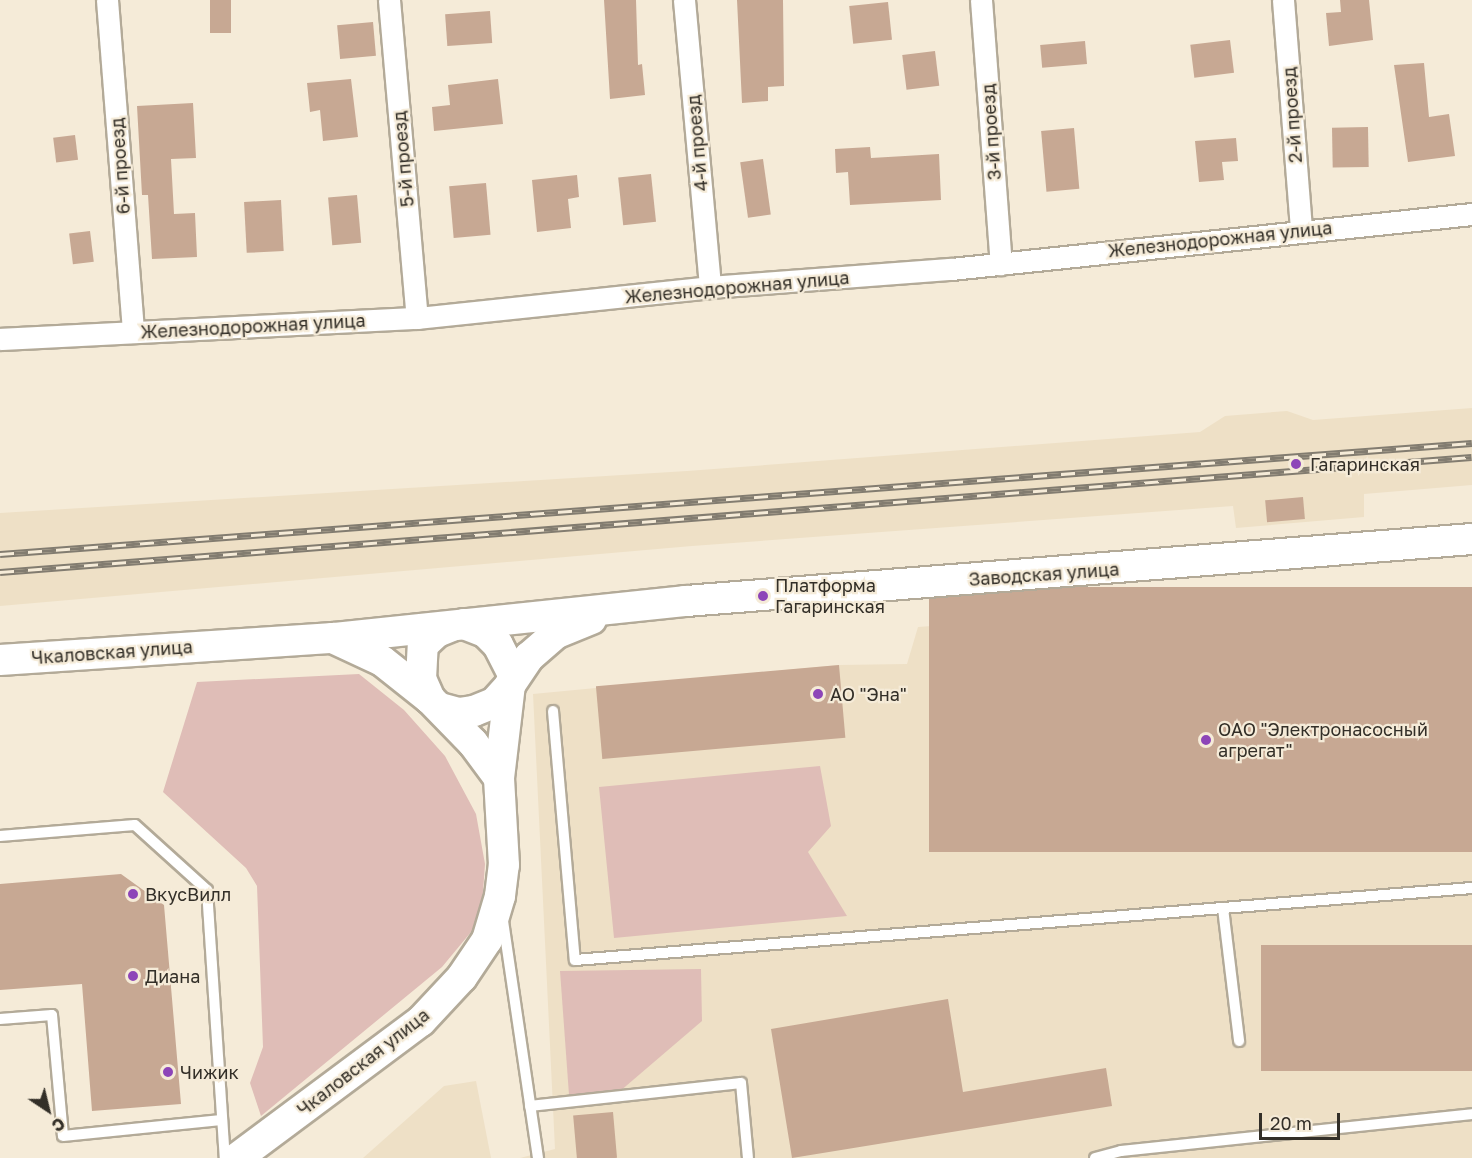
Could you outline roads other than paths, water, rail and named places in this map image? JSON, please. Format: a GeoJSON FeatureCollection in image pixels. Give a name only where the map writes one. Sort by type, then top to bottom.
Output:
{"type":"FeatureCollection","features":[{"type":"Feature","properties":{"kind":"main road","name":"Заводская улица"},"geometry":{"type":"LineString","coordinates":[[460,624],[615,608],[1472,539]]}},
{"type":"Feature","properties":{"kind":"main road"},"geometry":{"type":"LineString","coordinates":[[511,680],[498,645],[485,632],[460,624],[437,632],[423,645],[421,679],[435,704],[459,713],[474,711],[494,703],[511,680],[557,633],[615,608]]}},
{"type":"Feature","properties":{"kind":"main road","name":"Чкаловская улица"},"geometry":{"type":"LineString","coordinates":[[0,660],[333,638],[460,624]]}},
{"type":"Feature","properties":{"kind":"main road"},"geometry":{"type":"LineString","coordinates":[[333,638],[382,661],[435,704],[473,743],[499,778]]}},
{"type":"Feature","properties":{"kind":"main road","name":"Чкаловская улица"},"geometry":{"type":"LineString","coordinates":[[237,1158],[421,1021],[462,977],[487,940],[500,897],[504,865],[499,778],[511,680]]}},
{"type":"Feature","properties":{"kind":"street","name":"6-й проезд"},"geometry":{"type":"LineString","coordinates":[[107,0],[133,333]]}},
{"type":"Feature","properties":{"kind":"street","name":"5-й проезд"},"geometry":{"type":"LineString","coordinates":[[389,0],[417,318]]}},
{"type":"Feature","properties":{"kind":"street","name":"4-й проезд"},"geometry":{"type":"LineString","coordinates":[[684,0],[710,287]]}},
{"type":"Feature","properties":{"kind":"street","name":"3-й проезд"},"geometry":{"type":"LineString","coordinates":[[981,0],[1000,264]]}},
{"type":"Feature","properties":{"kind":"street","name":"2-й проезд"},"geometry":{"type":"LineString","coordinates":[[1283,0],[1301,230]]}},
{"type":"Feature","properties":{"kind":"street","name":"Железнодорожная улица"},"geometry":{"type":"LineString","coordinates":[[0,339],[417,318],[710,287],[1000,264],[1301,230],[1472,214]]}},
{"type":"Feature","properties":{"kind":"lane"},"geometry":{"type":"LineString","coordinates":[[553,711],[576,960],[1472,888]]}},
{"type":"Feature","properties":{"kind":"lane"},"geometry":{"type":"LineString","coordinates":[[0,836],[135,825],[207,890],[225,1158]]}},
{"type":"Feature","properties":{"kind":"lane"},"geometry":{"type":"LineString","coordinates":[[500,897],[538,1158]]}},
{"type":"Feature","properties":{"kind":"lane"},"geometry":{"type":"LineString","coordinates":[[1223,908],[1239,1041]]}},
{"type":"Feature","properties":{"kind":"lane"},"geometry":{"type":"LineString","coordinates":[[0,1019],[52,1014],[63,1136],[221,1120]]}},
{"type":"Feature","properties":{"kind":"lane"},"geometry":{"type":"LineString","coordinates":[[530,1106],[741,1083],[748,1158]]}},
{"type":"Feature","properties":{"kind":"lane"},"geometry":{"type":"LineString","coordinates":[[1095,1158],[1472,1114]]}},
{"type":"Feature","properties":{"kind":"railway"},"geometry":{"type":"LineString","coordinates":[[0,554],[1472,443]]}},
{"type":"Feature","properties":{"kind":"railway"},"geometry":{"type":"LineString","coordinates":[[0,572],[1472,457]]}},
{"type":"Feature","properties":{"kind":"place","name":"Гагаринская"},"geometry":{"type":"Point","coordinates":[1296,464]}},
{"type":"Feature","properties":{"kind":"place","name":"Платформа Гагаринская"},"geometry":{"type":"Point","coordinates":[763,596]}},
{"type":"Feature","properties":{"kind":"place","name":"АО \"Эна\""},"geometry":{"type":"Point","coordinates":[818,694]}},
{"type":"Feature","properties":{"kind":"place","name":"ОАО \"Электронасосный агрегат\""},"geometry":{"type":"Point","coordinates":[1206,740]}},
{"type":"Feature","properties":{"kind":"place","name":"ВкусВилл"},"geometry":{"type":"Point","coordinates":[133,894]}},
{"type":"Feature","properties":{"kind":"place","name":"Диана"},"geometry":{"type":"Point","coordinates":[133,976]}},
{"type":"Feature","properties":{"kind":"place","name":"Чижик"},"geometry":{"type":"Point","coordinates":[168,1072]}}]}
